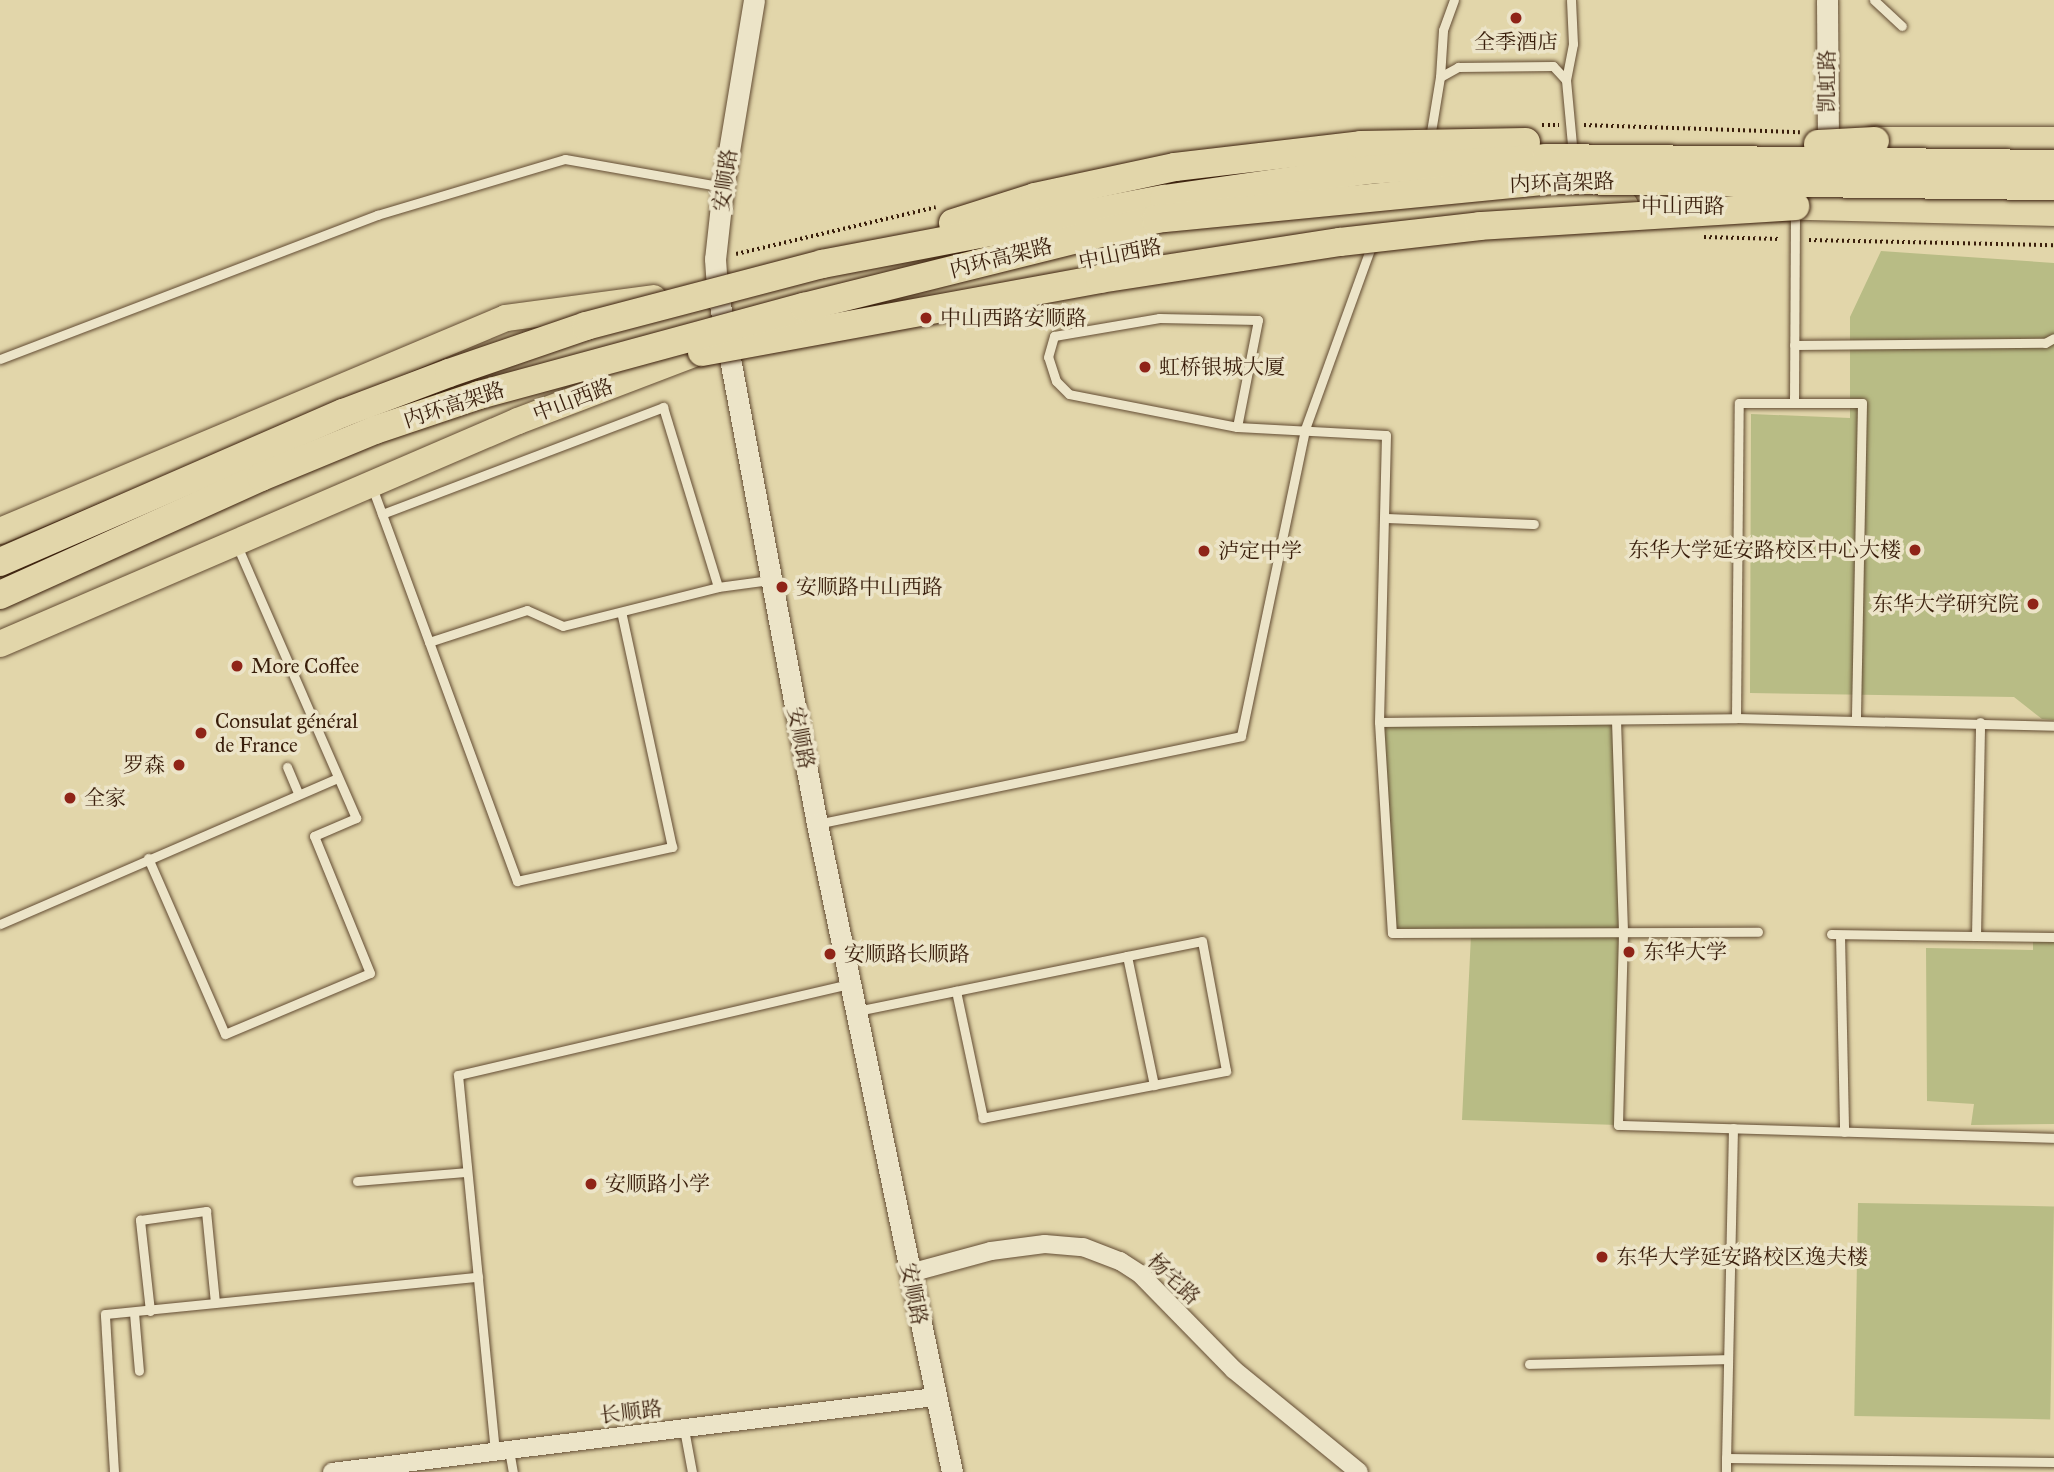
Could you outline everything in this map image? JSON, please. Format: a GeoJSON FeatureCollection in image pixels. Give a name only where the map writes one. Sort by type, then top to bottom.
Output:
{"type":"FeatureCollection","features":[{"type":"Feature","properties":{"kind":"highway"},"geometry":{"type":"LineString","coordinates":[[822,264],[1035,197],[1175,167],[1361,145],[1546,141],[1828,162]]}},
{"type":"Feature","properties":{"kind":"highway"},"geometry":{"type":"LineString","coordinates":[[1564,161],[1875,141],[2054,141]]}},
{"type":"Feature","properties":{"kind":"highway","name":"内环高架路"},"geometry":{"type":"LineString","coordinates":[[0,562],[343,413],[586,326],[822,264],[1164,198],[1367,170],[1564,161],[2054,166]]}},
{"type":"Feature","properties":{"kind":"highway","name":"内环高架路"},"geometry":{"type":"LineString","coordinates":[[0,595],[261,477],[375,430],[479,395],[804,307],[1156,219],[1556,180],[2054,186]]}},
{"type":"Feature","properties":{"kind":"highway"},"geometry":{"type":"LineString","coordinates":[[479,395],[1087,281],[1374,238],[1480,226],[1795,206]]}},
{"type":"Feature","properties":{"kind":"main road","name":"中山西路"},"geometry":{"type":"LineString","coordinates":[[0,531],[506,318],[717,289],[1039,218],[1316,178],[1564,161],[2054,166]]}},
{"type":"Feature","properties":{"kind":"main road","name":"中山西路"},"geometry":{"type":"LineString","coordinates":[[0,644],[518,421],[729,341],[1147,247],[1358,218],[1466,208],[1795,206],[2054,213]]}},
{"type":"Feature","properties":{"kind":"street","name":"安顺路"},"geometry":{"type":"LineString","coordinates":[[754,0],[723,187],[715,259],[717,289],[729,341],[817,824],[951,1472]]}},
{"type":"Feature","properties":{"kind":"street","name":"凯虹路"},"geometry":{"type":"LineString","coordinates":[[1827,0],[1828,162]]}},
{"type":"Feature","properties":{"kind":"street","name":"杨宅路"},"geometry":{"type":"LineString","coordinates":[[910,1273],[990,1251],[1045,1244],[1083,1247],[1121,1261],[1140,1274],[1234,1370],[1359,1472]]}},
{"type":"Feature","properties":{"kind":"street","name":"长顺路"},"geometry":{"type":"LineString","coordinates":[[332,1472],[440,1465],[502,1451],[935,1397]]}},
{"type":"Feature","properties":{"kind":"lane"},"geometry":{"type":"LineString","coordinates":[[1419,172],[1434,127],[1443,30],[1454,0]]}},
{"type":"Feature","properties":{"kind":"lane"},"geometry":{"type":"LineString","coordinates":[[1564,161],[1566,80],[1573,44],[1571,0]]}},
{"type":"Feature","properties":{"kind":"lane"},"geometry":{"type":"LineString","coordinates":[[1874,0],[1902,26]]}},
{"type":"Feature","properties":{"kind":"lane"},"geometry":{"type":"LineString","coordinates":[[1440,77],[1458,67],[1553,66],[1566,80]]}},
{"type":"Feature","properties":{"kind":"lane"},"geometry":{"type":"LineString","coordinates":[[0,359],[377,215],[565,159],[723,187]]}},
{"type":"Feature","properties":{"kind":"lane"},"geometry":{"type":"LineString","coordinates":[[1794,403],[1795,206]]}},
{"type":"Feature","properties":{"kind":"lane"},"geometry":{"type":"LineString","coordinates":[[817,824],[1241,736],[1305,429],[1374,238]]}},
{"type":"Feature","properties":{"kind":"lane"},"geometry":{"type":"LineString","coordinates":[[1237,427],[1258,320],[1159,318],[1054,336],[1048,357],[1056,381],[1069,394],[1237,427],[1386,435],[1380,722],[1392,933],[1758,932]]}},
{"type":"Feature","properties":{"kind":"lane"},"geometry":{"type":"LineString","coordinates":[[1794,345],[2045,344],[2054,338]]}},
{"type":"Feature","properties":{"kind":"lane"},"geometry":{"type":"LineString","coordinates":[[1736,718],[1740,403],[1863,403],[1856,721]]}},
{"type":"Feature","properties":{"kind":"lane"},"geometry":{"type":"LineString","coordinates":[[382,513],[663,407],[718,587]]}},
{"type":"Feature","properties":{"kind":"lane"},"geometry":{"type":"LineString","coordinates":[[371,485],[517,881],[672,847],[621,612]]}},
{"type":"Feature","properties":{"kind":"lane"},"geometry":{"type":"LineString","coordinates":[[1385,517],[1534,524]]}},
{"type":"Feature","properties":{"kind":"lane"},"geometry":{"type":"LineString","coordinates":[[148,858],[225,1034],[370,973],[314,836],[356,818],[237,544]]}},
{"type":"Feature","properties":{"kind":"lane"},"geometry":{"type":"LineString","coordinates":[[429,642],[527,610],[563,626],[718,587],[772,580]]}},
{"type":"Feature","properties":{"kind":"lane"},"geometry":{"type":"LineString","coordinates":[[1380,722],[1736,718],[1980,722],[2054,726]]}},
{"type":"Feature","properties":{"kind":"lane"},"geometry":{"type":"LineString","coordinates":[[1616,720],[1622,933],[1618,1125],[2054,1138]]}},
{"type":"Feature","properties":{"kind":"lane"},"geometry":{"type":"LineString","coordinates":[[1976,936],[1980,722]]}},
{"type":"Feature","properties":{"kind":"lane"},"geometry":{"type":"LineString","coordinates":[[288,767],[298,793]]}},
{"type":"Feature","properties":{"kind":"lane"},"geometry":{"type":"LineString","coordinates":[[0,924],[338,778]]}},
{"type":"Feature","properties":{"kind":"lane"},"geometry":{"type":"LineString","coordinates":[[1844,1132],[1836,934],[2054,937]]}},
{"type":"Feature","properties":{"kind":"lane"},"geometry":{"type":"LineString","coordinates":[[857,1011],[1202,941],[1226,1071],[983,1118],[956,991]]}},
{"type":"Feature","properties":{"kind":"lane"},"geometry":{"type":"LineString","coordinates":[[1127,956],[1154,1085]]}},
{"type":"Feature","properties":{"kind":"lane"},"geometry":{"type":"LineString","coordinates":[[513,1472],[502,1451],[478,1277],[458,1075],[852,983]]}},
{"type":"Feature","properties":{"kind":"lane"},"geometry":{"type":"LineString","coordinates":[[1726,1472],[1733,1129]]}},
{"type":"Feature","properties":{"kind":"lane"},"geometry":{"type":"LineString","coordinates":[[357,1181],[467,1172]]}},
{"type":"Feature","properties":{"kind":"lane"},"geometry":{"type":"LineString","coordinates":[[150,1311],[140,1220],[205,1211],[215,1303]]}},
{"type":"Feature","properties":{"kind":"lane"},"geometry":{"type":"LineString","coordinates":[[114,1472],[105,1314],[478,1277]]}},
{"type":"Feature","properties":{"kind":"lane"},"geometry":{"type":"LineString","coordinates":[[134,1313],[139,1371]]}},
{"type":"Feature","properties":{"kind":"lane"},"geometry":{"type":"LineString","coordinates":[[1529,1364],[1728,1359]]}},
{"type":"Feature","properties":{"kind":"lane"},"geometry":{"type":"LineString","coordinates":[[684,1429],[692,1472]]}},
{"type":"Feature","properties":{"kind":"lane"},"geometry":{"type":"LineString","coordinates":[[1726,1458],[2054,1462]]}},
{"type":"Feature","properties":{"kind":"path"},"geometry":{"type":"LineString","coordinates":[[1697,237],[2054,245]]}},
{"type":"Feature","properties":{"kind":"green space"},"geometry":{"type":"Polygon","coordinates":[[[1881,251],[2054,263],[2054,720],[2042,719],[2014,697],[1750,693],[1751,414],[1850,418],[1850,317],[1881,251]]]}},
{"type":"Feature","properties":{"kind":"green space"},"geometry":{"type":"Polygon","coordinates":[[[1616,720],[1623,933],[1618,1125],[1462,1120],[1471,935],[1392,933],[1379,722],[1616,720]]]}},
{"type":"Feature","properties":{"kind":"green space"},"geometry":{"type":"Polygon","coordinates":[[[2033,937],[2054,937],[2054,1124],[1971,1125],[1974,1104],[1927,1101],[1926,948],[2033,950],[2033,937]]]}},
{"type":"Feature","properties":{"kind":"green space"},"geometry":{"type":"Polygon","coordinates":[[[1858,1203],[2054,1206],[2050,1419],[1854,1416],[1858,1203]]]}},
{"type":"Feature","properties":{"kind":"place","name":"全季酒店"},"geometry":{"type":"Point","coordinates":[1516,18]}},
{"type":"Feature","properties":{"kind":"place","name":"中山西路安顺路"},"geometry":{"type":"Point","coordinates":[926,318]}},
{"type":"Feature","properties":{"kind":"place","name":"虹桥银城大厦"},"geometry":{"type":"Point","coordinates":[1145,367]}},
{"type":"Feature","properties":{"kind":"place","name":"东华大学延安路校区中心大楼"},"geometry":{"type":"Point","coordinates":[1915,550]}},
{"type":"Feature","properties":{"kind":"place","name":"泸定中学"},"geometry":{"type":"Point","coordinates":[1204,551]}},
{"type":"Feature","properties":{"kind":"place","name":"安顺路中山西路"},"geometry":{"type":"Point","coordinates":[782,587]}},
{"type":"Feature","properties":{"kind":"place","name":"东华大学研究院"},"geometry":{"type":"Point","coordinates":[2033,604]}},
{"type":"Feature","properties":{"kind":"place","name":"More Coffee"},"geometry":{"type":"Point","coordinates":[237,666]}},
{"type":"Feature","properties":{"kind":"place","name":"Consulat général de France"},"geometry":{"type":"Point","coordinates":[201,733]}},
{"type":"Feature","properties":{"kind":"place","name":"罗森"},"geometry":{"type":"Point","coordinates":[179,765]}},
{"type":"Feature","properties":{"kind":"place","name":"全家"},"geometry":{"type":"Point","coordinates":[70,798]}},
{"type":"Feature","properties":{"kind":"place","name":"东华大学"},"geometry":{"type":"Point","coordinates":[1629,952]}},
{"type":"Feature","properties":{"kind":"place","name":"安顺路长顺路"},"geometry":{"type":"Point","coordinates":[830,954]}},
{"type":"Feature","properties":{"kind":"place","name":"安顺路小学"},"geometry":{"type":"Point","coordinates":[591,1184]}},
{"type":"Feature","properties":{"kind":"place","name":"东华大学延安路校区逸夫楼"},"geometry":{"type":"Point","coordinates":[1602,1257]}}]}
